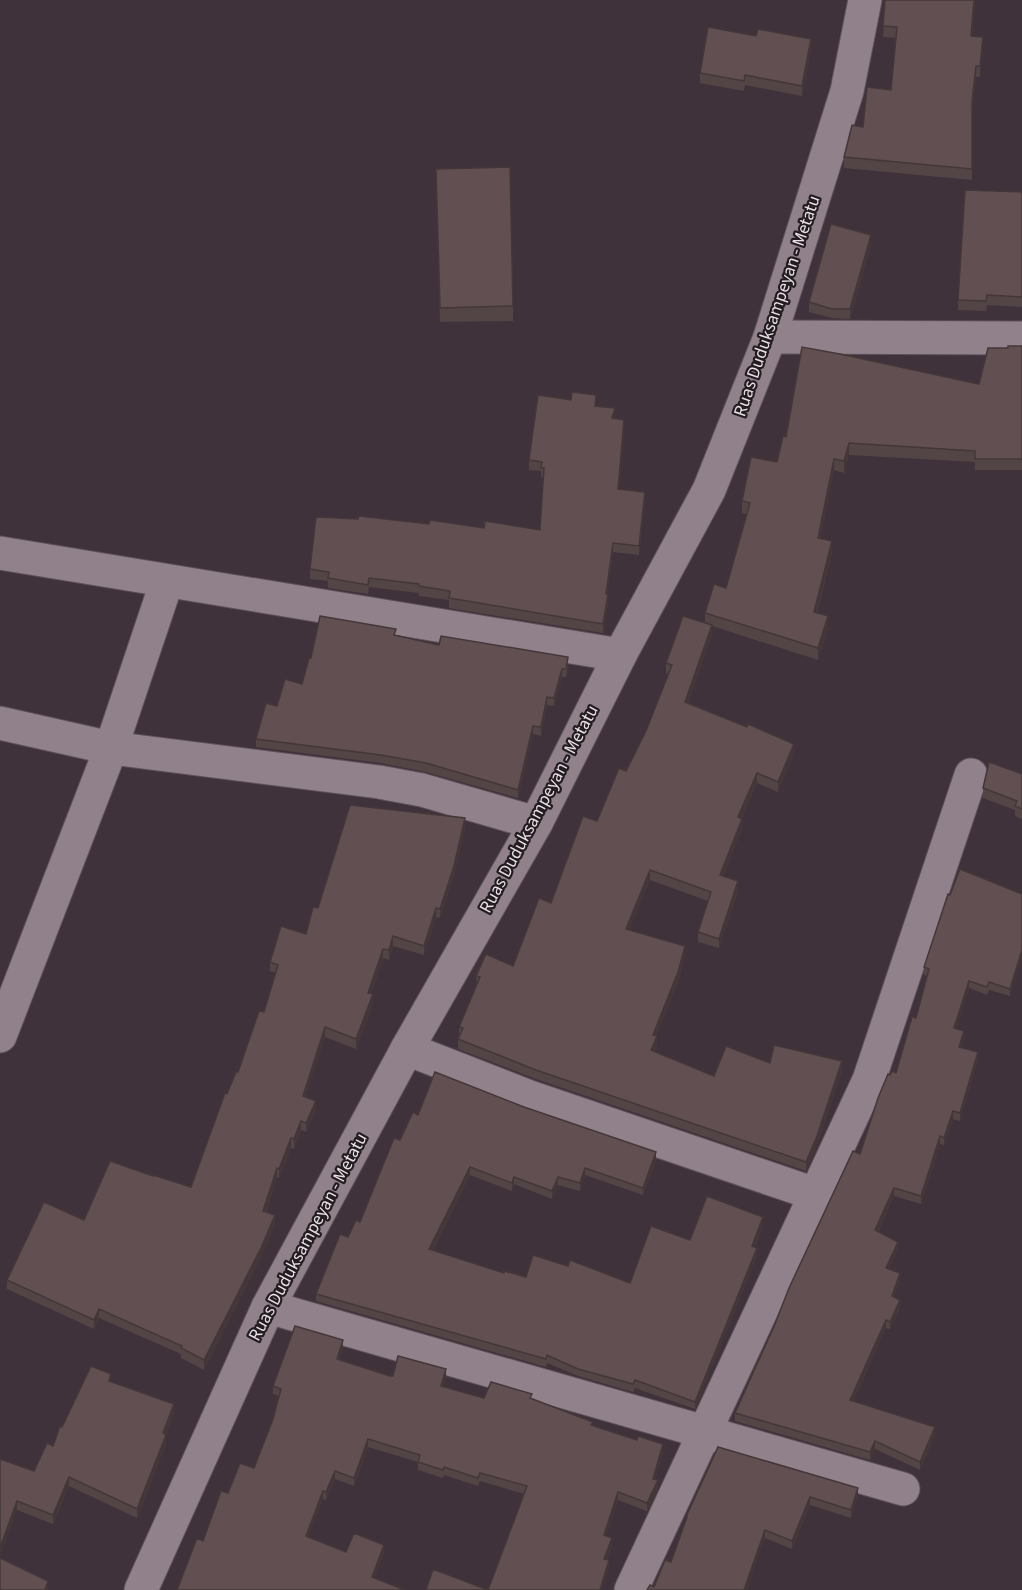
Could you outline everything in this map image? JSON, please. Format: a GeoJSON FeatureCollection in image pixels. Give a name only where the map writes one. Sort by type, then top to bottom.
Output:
{"type":"FeatureCollection","features":[{"type":"Feature","properties":{"kind":"street","name":"Ruas Duduksampeyan - Metatu"},"geometry":{"type":"LineString","coordinates":[[141,1590],[268,1307],[407,1049],[536,823],[620,655],[709,490],[770,337],[847,91],[865,0]]}},
{"type":"Feature","properties":{"kind":"street"},"geometry":{"type":"LineString","coordinates":[[770,337],[1022,338]]}},
{"type":"Feature","properties":{"kind":"street"},"geometry":{"type":"LineString","coordinates":[[0,553],[620,655]]}},
{"type":"Feature","properties":{"kind":"street"},"geometry":{"type":"LineString","coordinates":[[2,1020],[111,748],[167,580]]}},
{"type":"Feature","properties":{"kind":"street"},"geometry":{"type":"LineString","coordinates":[[0,723],[111,748],[380,782],[422,790],[536,823]]}},
{"type":"Feature","properties":{"kind":"street"},"geometry":{"type":"LineString","coordinates":[[631,1590],[869,1080],[971,775]]}},
{"type":"Feature","properties":{"kind":"street"},"geometry":{"type":"LineString","coordinates":[[407,1049],[530,1097],[815,1194]]}},
{"type":"Feature","properties":{"kind":"street"},"geometry":{"type":"LineString","coordinates":[[268,1307],[903,1489]]}},
{"type":"Feature","properties":{"kind":"building"},"geometry":{"type":"Polygon","coordinates":[[[885,0],[974,0],[971,36],[983,37],[980,66],[976,66],[972,102],[972,169],[844,157],[852,125],[863,127],[867,87],[891,90],[897,27],[883,26],[885,0]]]}},
{"type":"Feature","properties":{"kind":"building"},"geometry":{"type":"Polygon","coordinates":[[[708,27],[756,36],[758,29],[811,39],[802,86],[745,75],[744,81],[700,73],[708,27]]]}},
{"type":"Feature","properties":{"kind":"building"},"geometry":{"type":"Polygon","coordinates":[[[510,167],[513,306],[440,308],[436,169],[510,167]]]}},
{"type":"Feature","properties":{"kind":"building"},"geometry":{"type":"Polygon","coordinates":[[[965,190],[1022,192],[1022,297],[987,295],[986,301],[958,300],[965,190]]]}},
{"type":"Feature","properties":{"kind":"building"},"geometry":{"type":"Polygon","coordinates":[[[831,224],[871,235],[850,309],[832,309],[809,302],[831,224]]]}},
{"type":"Feature","properties":{"kind":"building"},"geometry":{"type":"Polygon","coordinates":[[[1008,346],[1022,346],[1022,459],[975,459],[975,451],[849,443],[844,461],[834,459],[818,538],[832,541],[814,612],[828,616],[818,648],[705,613],[714,584],[726,588],[750,503],[742,501],[751,457],[777,462],[783,436],[786,437],[802,347],[979,384],[988,348],[1008,348],[1008,346]]]}},
{"type":"Feature","properties":{"kind":"building"},"geometry":{"type":"Polygon","coordinates":[[[572,392],[596,395],[595,406],[615,408],[612,418],[624,420],[618,489],[645,492],[639,546],[613,543],[603,624],[449,598],[450,591],[419,586],[419,584],[369,578],[368,585],[328,578],[329,572],[310,569],[316,517],[358,519],[359,516],[429,524],[430,520],[484,528],[485,521],[540,530],[544,468],[541,468],[542,462],[529,460],[538,395],[571,400],[572,392]]]}},
{"type":"Feature","properties":{"kind":"building"},"geometry":{"type":"Polygon","coordinates":[[[320,616],[396,629],[394,635],[439,645],[441,636],[568,657],[566,669],[562,669],[554,698],[547,697],[541,727],[533,726],[518,790],[426,763],[256,739],[266,703],[277,706],[285,679],[302,684],[309,658],[311,658],[320,616]]]}},
{"type":"Feature","properties":{"kind":"building"},"geometry":{"type":"Polygon","coordinates":[[[683,616],[712,625],[685,702],[747,727],[748,724],[794,744],[778,782],[757,773],[738,817],[742,819],[720,875],[738,881],[719,939],[698,932],[711,892],[650,870],[626,929],[685,946],[678,972],[653,1035],[657,1036],[651,1050],[714,1076],[726,1046],[770,1063],[774,1045],[842,1061],[806,1162],[536,1070],[458,1039],[463,1028],[459,1027],[480,977],[476,976],[486,954],[513,966],[539,898],[551,903],[583,816],[597,821],[619,768],[626,771],[646,731],[672,665],[666,663],[683,616]]]}},
{"type":"Feature","properties":{"kind":"building"},"geometry":{"type":"Polygon","coordinates":[[[989,762],[1022,774],[1022,809],[1015,806],[1017,801],[983,788],[989,762]]]}},
{"type":"Feature","properties":{"kind":"building"},"geometry":{"type":"Polygon","coordinates":[[[350,805],[465,818],[454,866],[440,909],[436,908],[424,946],[393,936],[389,950],[383,949],[368,993],[373,994],[356,1039],[325,1027],[303,1096],[316,1101],[306,1123],[301,1121],[294,1139],[291,1138],[279,1169],[277,1168],[263,1211],[275,1215],[261,1248],[204,1360],[181,1348],[182,1346],[99,1309],[94,1320],[7,1280],[44,1202],[84,1220],[110,1161],[191,1187],[225,1093],[227,1094],[238,1072],[259,1011],[264,1012],[278,965],[270,962],[281,926],[306,934],[313,907],[318,908],[350,805]]]}},
{"type":"Feature","properties":{"kind":"building"},"geometry":{"type":"Polygon","coordinates":[[[960,869],[1022,894],[1022,950],[1010,989],[989,982],[987,987],[969,981],[954,1028],[964,1031],[959,1047],[978,1052],[960,1113],[953,1111],[944,1138],[940,1136],[921,1196],[894,1188],[875,1230],[898,1242],[886,1268],[900,1273],[892,1296],[900,1300],[890,1322],[886,1320],[850,1400],[935,1427],[920,1462],[875,1441],[870,1452],[735,1413],[789,1288],[853,1151],[860,1154],[888,1074],[890,1075],[892,1071],[896,1073],[912,1017],[916,1018],[929,969],[924,967],[948,894],[950,895],[960,869]]]}},
{"type":"Feature","properties":{"kind":"building"},"geometry":{"type":"Polygon","coordinates":[[[435,1072],[524,1107],[656,1152],[643,1188],[585,1168],[580,1183],[558,1177],[552,1191],[514,1177],[512,1183],[470,1167],[429,1249],[504,1273],[504,1271],[526,1277],[533,1255],[568,1266],[570,1260],[630,1283],[651,1226],[690,1240],[707,1196],[763,1217],[752,1246],[757,1248],[695,1402],[635,1380],[633,1384],[578,1369],[547,1355],[546,1359],[316,1294],[340,1234],[348,1237],[356,1220],[360,1222],[394,1138],[400,1140],[413,1112],[418,1115],[435,1072]]]}},
{"type":"Feature","properties":{"kind":"building"},"geometry":{"type":"Polygon","coordinates":[[[295,1326],[343,1340],[337,1359],[390,1376],[393,1376],[398,1356],[446,1369],[441,1386],[484,1398],[491,1382],[532,1394],[530,1398],[593,1422],[591,1425],[637,1440],[638,1436],[663,1444],[653,1479],[658,1480],[647,1503],[618,1492],[604,1535],[612,1538],[604,1559],[609,1560],[600,1590],[488,1590],[527,1486],[480,1473],[478,1478],[444,1467],[443,1470],[418,1462],[420,1455],[368,1439],[354,1478],[335,1471],[326,1492],[323,1491],[306,1536],[346,1552],[354,1533],[384,1545],[372,1577],[405,1590],[177,1590],[197,1538],[203,1541],[221,1491],[228,1493],[240,1463],[254,1468],[273,1419],[281,1389],[273,1386],[295,1326]]]}},
{"type":"Feature","properties":{"kind":"building"},"geometry":{"type":"Polygon","coordinates":[[[91,1366],[111,1374],[109,1381],[174,1404],[163,1433],[166,1435],[137,1509],[69,1477],[53,1515],[17,1501],[0,1548],[0,1459],[34,1471],[47,1443],[53,1446],[60,1426],[62,1427],[91,1366]]]}},
{"type":"Feature","properties":{"kind":"building"},"geometry":{"type":"Polygon","coordinates":[[[718,1447],[858,1488],[851,1510],[810,1497],[792,1541],[765,1530],[744,1590],[647,1590],[650,1585],[654,1587],[665,1560],[671,1562],[686,1517],[718,1447]]]}},
{"type":"Feature","properties":{"kind":"building"},"geometry":{"type":"Polygon","coordinates":[[[0,1558],[48,1581],[45,1590],[0,1590],[0,1558]]]}},
{"type":"Feature","properties":{"kind":"building"},"geometry":{"type":"Polygon","coordinates":[[[433,1569],[488,1590],[426,1590],[433,1569]]]}}]}
